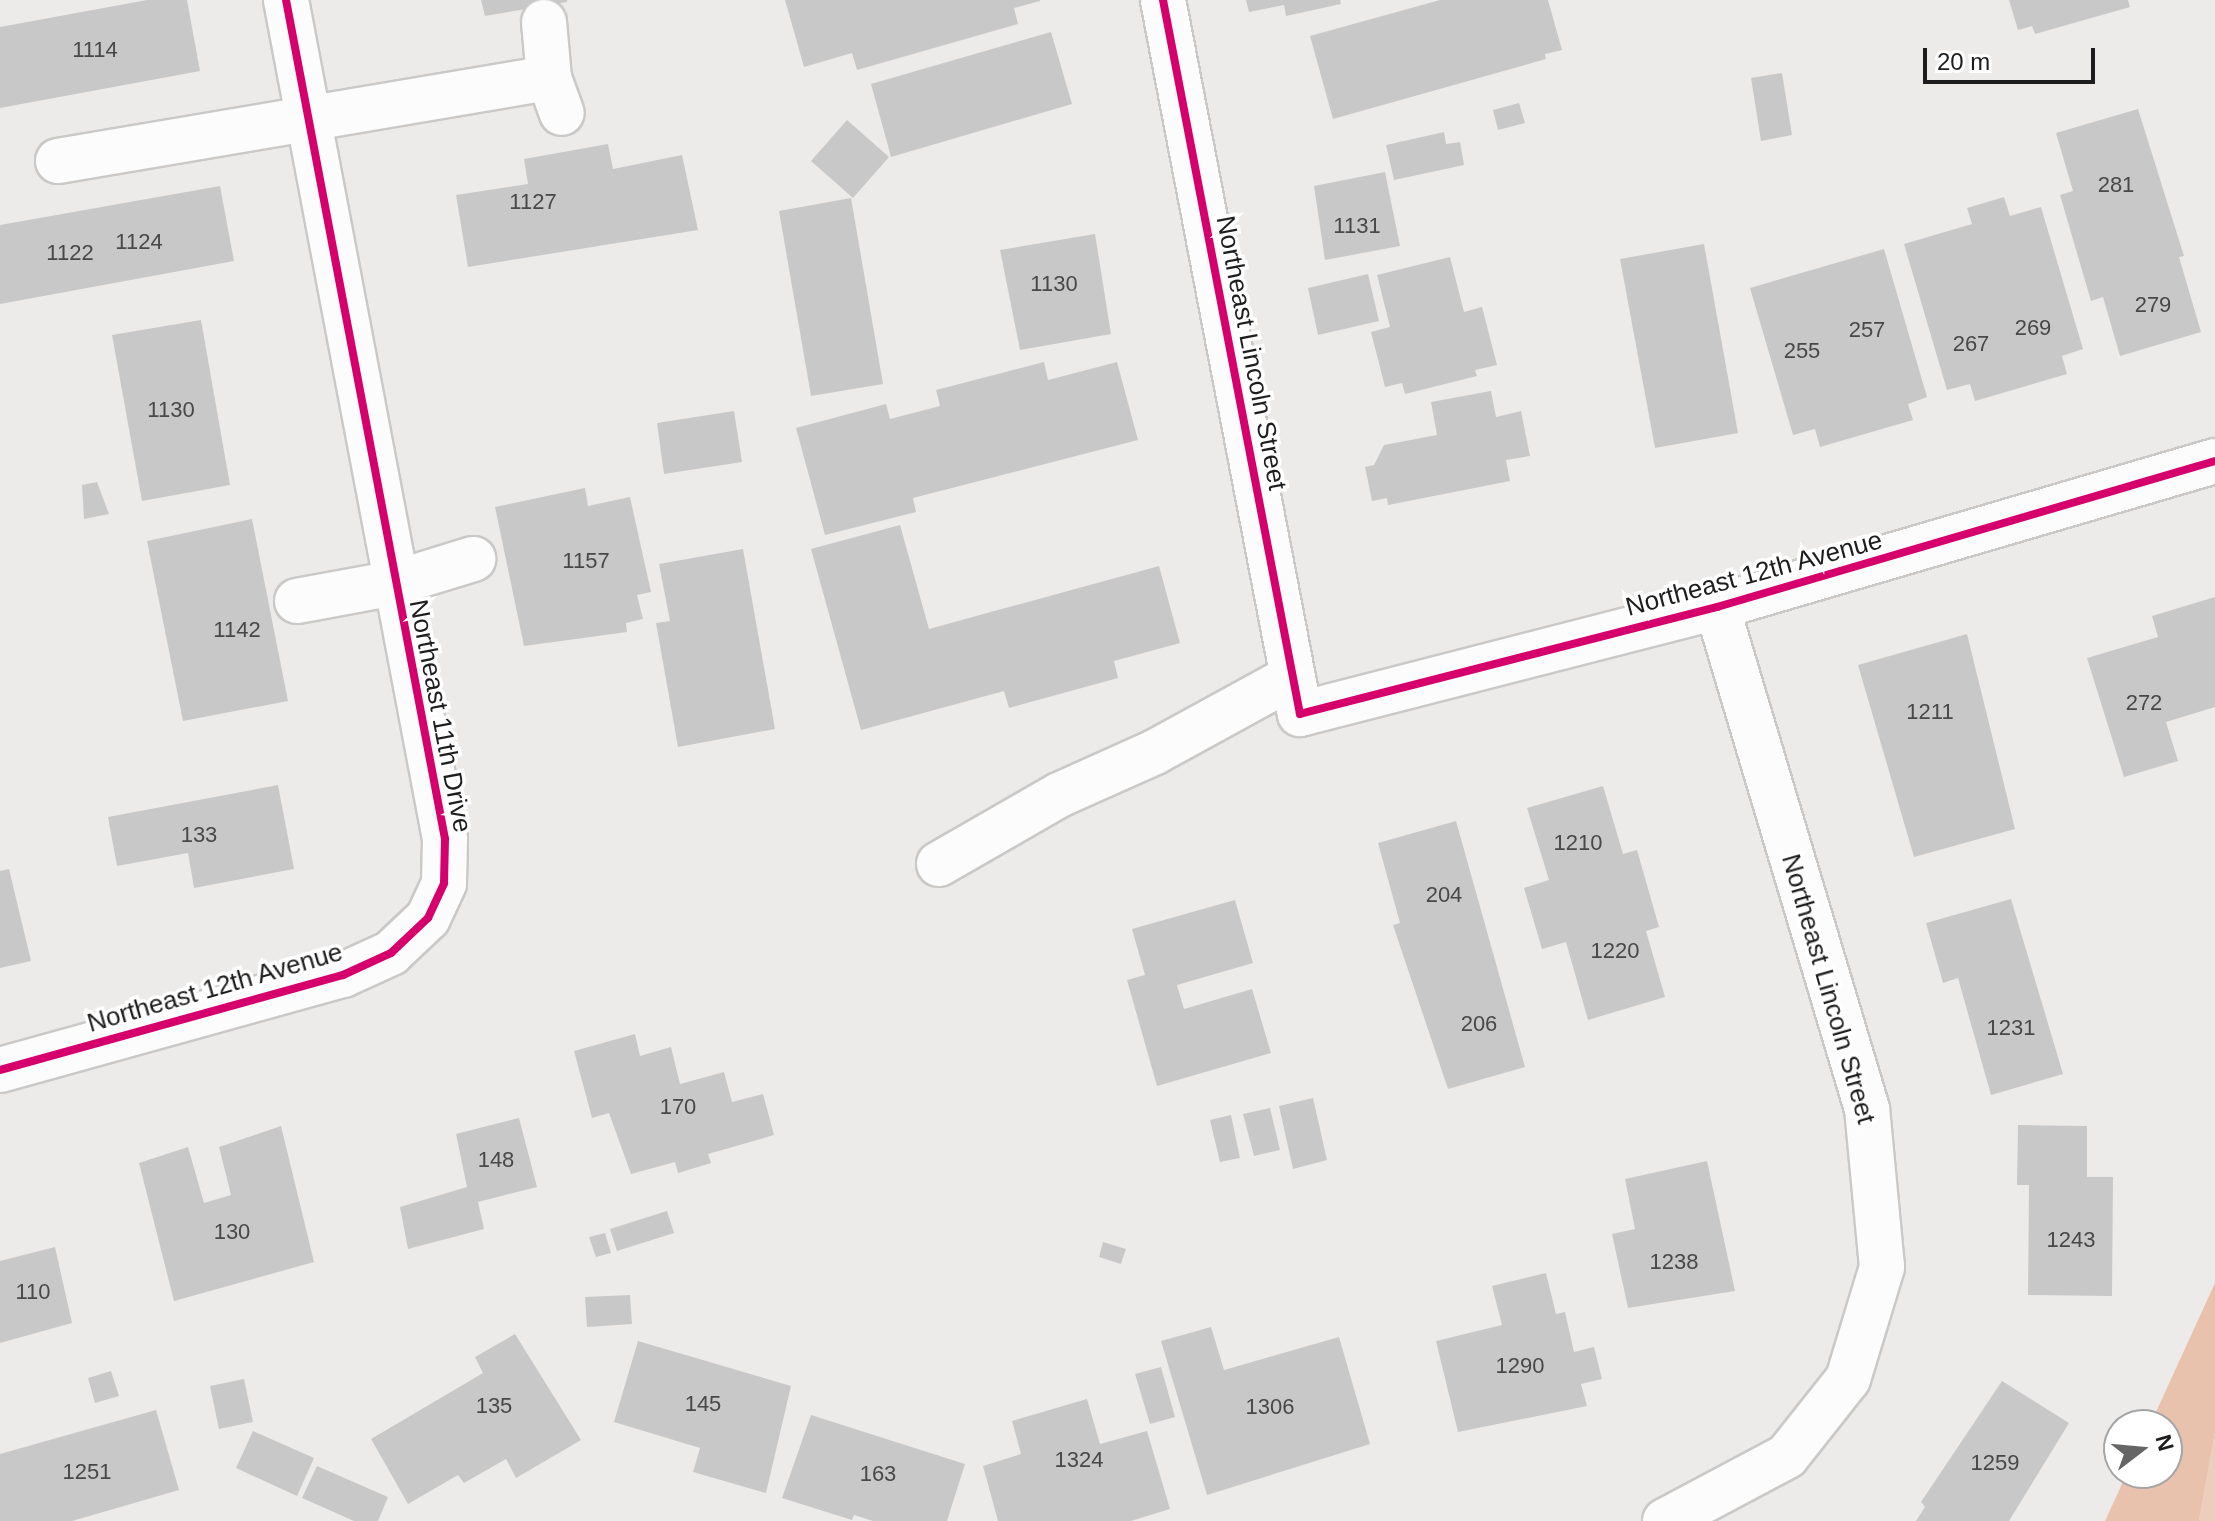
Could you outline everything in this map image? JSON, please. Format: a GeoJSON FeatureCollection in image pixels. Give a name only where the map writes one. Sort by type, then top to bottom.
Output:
{"type":"FeatureCollection","features":[{"type":"Feature","properties":{"kind":"street","name":"Northeast 11th Drive"},"geometry":{"type":"LineString","coordinates":[[286,0],[445,839],[444,883],[428,918]]}},
{"type":"Feature","properties":{"kind":"street","name":"Northeast Lincoln Street"},"geometry":{"type":"LineString","coordinates":[[1163,0],[1296,696]]}},
{"type":"Feature","properties":{"kind":"street"},"geometry":{"type":"LineString","coordinates":[[58,161],[307,122],[555,95],[544,22]]}},
{"type":"Feature","properties":{"kind":"street","name":"Northeast 12th Avenue"},"geometry":{"type":"LineString","coordinates":[[939,864],[1059,795],[1155,752],[1296,696],[1717,607],[2215,461]]}},
{"type":"Feature","properties":{"kind":"street"},"geometry":{"type":"LineString","coordinates":[[297,601],[395,583],[473,559]]}},
{"type":"Feature","properties":{"kind":"street","name":"Northeast Lincoln Street"},"geometry":{"type":"LineString","coordinates":[[1665,1521],[1787,1456],[1848,1379],[1882,1267],[1867,1109],[1717,607]]}},
{"type":"Feature","properties":{"kind":"street","name":"Northeast 12th Avenue"},"geometry":{"type":"LineString","coordinates":[[0,1070],[343,975],[391,953],[428,918]]}},
{"type":"Feature","properties":{"kind":"shaded area"},"geometry":{"type":"Polygon","coordinates":[[[2215,1283],[2215,1432],[2199,1521],[2105,1521],[2120,1489],[2183,1489],[2183,1409],[2157,1409],[2215,1283]]]}},
{"type":"Feature","properties":{"kind":"shaded area"},"geometry":{"type":"Polygon","coordinates":[[[2215,1432],[2215,1521],[2199,1521],[2215,1432]]]}},
{"type":"Feature","properties":{"kind":"building"},"geometry":{"type":"Polygon","coordinates":[[[147,0],[187,0],[200,71],[0,108],[0,27],[147,0]]]}},
{"type":"Feature","properties":{"kind":"building"},"geometry":{"type":"Polygon","coordinates":[[[481,0],[567,0],[567,2],[485,16],[481,0]]]}},
{"type":"Feature","properties":{"kind":"building"},"geometry":{"type":"Polygon","coordinates":[[[785,0],[1040,1],[1014,8],[1018,24],[857,70],[852,53],[804,67],[785,0]]]}},
{"type":"Feature","properties":{"kind":"building"},"geometry":{"type":"Polygon","coordinates":[[[1246,0],[1340,0],[1341,4],[1286,16],[1284,5],[1249,12],[1246,0]]]}},
{"type":"Feature","properties":{"kind":"building"},"geometry":{"type":"Polygon","coordinates":[[[1440,0],[1548,0],[1562,50],[1545,54],[1546,59],[1333,119],[1310,36],[1440,0]]]}},
{"type":"Feature","properties":{"kind":"building"},"geometry":{"type":"Polygon","coordinates":[[[2009,0],[2128,0],[2130,7],[2035,34],[2032,26],[2018,30],[2009,0]]]}},
{"type":"Feature","properties":{"kind":"building"},"geometry":{"type":"Polygon","coordinates":[[[1051,32],[1072,104],[891,157],[871,84],[1051,32]]]}},
{"type":"Feature","properties":{"kind":"building"},"geometry":{"type":"Polygon","coordinates":[[[1782,73],[1792,135],[1761,141],[1751,78],[1782,73]]]}},
{"type":"Feature","properties":{"kind":"building"},"geometry":{"type":"Polygon","coordinates":[[[1519,103],[1525,123],[1498,130],[1493,110],[1519,103]]]}},
{"type":"Feature","properties":{"kind":"building"},"geometry":{"type":"Polygon","coordinates":[[[2138,109],[2184,256],[2179,257],[2201,332],[2120,356],[2103,297],[2091,301],[2060,195],[2073,191],[2056,133],[2138,109]]]}},
{"type":"Feature","properties":{"kind":"building"},"geometry":{"type":"Polygon","coordinates":[[[847,120],[889,157],[853,198],[811,161],[847,120]]]}},
{"type":"Feature","properties":{"kind":"building"},"geometry":{"type":"Polygon","coordinates":[[[1444,132],[1446,144],[1460,142],[1464,165],[1394,180],[1386,145],[1444,132]]]}},
{"type":"Feature","properties":{"kind":"building"},"geometry":{"type":"Polygon","coordinates":[[[608,144],[613,169],[682,155],[698,230],[468,267],[456,195],[528,184],[524,159],[608,144]]]}},
{"type":"Feature","properties":{"kind":"building"},"geometry":{"type":"Polygon","coordinates":[[[1385,172],[1400,246],[1325,260],[1314,186],[1385,172]]]}},
{"type":"Feature","properties":{"kind":"building"},"geometry":{"type":"Polygon","coordinates":[[[220,186],[234,261],[0,304],[0,225],[220,186]]]}},
{"type":"Feature","properties":{"kind":"building"},"geometry":{"type":"Polygon","coordinates":[[[2004,197],[2010,216],[2041,207],[2083,349],[2062,356],[2067,374],[1975,401],[1970,384],[1947,390],[1904,244],[1972,224],[1967,208],[2004,197]]]}},
{"type":"Feature","properties":{"kind":"building"},"geometry":{"type":"Polygon","coordinates":[[[851,198],[883,384],[811,396],[779,211],[851,198]]]}},
{"type":"Feature","properties":{"kind":"building"},"geometry":{"type":"Polygon","coordinates":[[[1095,234],[1111,334],[1020,350],[1000,250],[1095,234]]]}},
{"type":"Feature","properties":{"kind":"building"},"geometry":{"type":"Polygon","coordinates":[[[1704,244],[1738,433],[1655,448],[1620,259],[1704,244]]]}},
{"type":"Feature","properties":{"kind":"building"},"geometry":{"type":"Polygon","coordinates":[[[1884,249],[1927,397],[1908,404],[1913,420],[1820,447],[1815,429],[1793,435],[1750,288],[1884,249]]]}},
{"type":"Feature","properties":{"kind":"building"},"geometry":{"type":"Polygon","coordinates":[[[1450,257],[1464,312],[1482,307],[1497,365],[1475,370],[1477,376],[1405,394],[1402,383],[1385,387],[1371,332],[1390,327],[1377,275],[1450,257]]]}},
{"type":"Feature","properties":{"kind":"building"},"geometry":{"type":"Polygon","coordinates":[[[1368,274],[1379,321],[1318,335],[1308,288],[1368,274]]]}},
{"type":"Feature","properties":{"kind":"building"},"geometry":{"type":"Polygon","coordinates":[[[201,320],[230,485],[142,501],[112,335],[201,320]]]}},
{"type":"Feature","properties":{"kind":"building"},"geometry":{"type":"Polygon","coordinates":[[[1044,362],[1048,380],[1117,362],[1138,440],[913,498],[916,512],[825,535],[796,428],[886,404],[890,419],[940,406],[936,390],[1044,362]]]}},
{"type":"Feature","properties":{"kind":"building"},"geometry":{"type":"Polygon","coordinates":[[[1491,391],[1496,417],[1521,411],[1530,456],[1506,460],[1510,481],[1388,505],[1387,498],[1372,501],[1365,467],[1374,465],[1384,445],[1437,435],[1431,402],[1491,391]]]}},
{"type":"Feature","properties":{"kind":"building"},"geometry":{"type":"Polygon","coordinates":[[[734,411],[742,462],[664,474],[657,423],[734,411]]]}},
{"type":"Feature","properties":{"kind":"building"},"geometry":{"type":"Polygon","coordinates":[[[97,482],[109,514],[84,519],[82,485],[97,482]]]}},
{"type":"Feature","properties":{"kind":"building"},"geometry":{"type":"Polygon","coordinates":[[[585,488],[588,506],[630,497],[651,592],[637,595],[643,619],[626,623],[627,632],[524,646],[495,507],[585,488]]]}},
{"type":"Feature","properties":{"kind":"building"},"geometry":{"type":"Polygon","coordinates":[[[252,519],[288,701],[183,721],[147,541],[252,519]]]}},
{"type":"Feature","properties":{"kind":"building"},"geometry":{"type":"Polygon","coordinates":[[[900,525],[929,629],[1159,566],[1180,643],[1114,661],[1118,678],[1009,708],[1004,691],[861,730],[811,549],[900,525]]]}},
{"type":"Feature","properties":{"kind":"building"},"geometry":{"type":"Polygon","coordinates":[[[743,549],[775,729],[678,747],[656,623],[670,621],[659,564],[743,549]]]}},
{"type":"Feature","properties":{"kind":"building"},"geometry":{"type":"Polygon","coordinates":[[[2215,597],[2215,707],[2166,722],[2178,761],[2124,777],[2087,658],[2158,637],[2152,616],[2215,597]]]}},
{"type":"Feature","properties":{"kind":"building"},"geometry":{"type":"Polygon","coordinates":[[[1967,634],[2015,829],[1914,857],[1858,665],[1967,634]]]}},
{"type":"Feature","properties":{"kind":"building"},"geometry":{"type":"Polygon","coordinates":[[[278,785],[294,869],[194,888],[188,853],[117,866],[108,817],[278,785]]]}},
{"type":"Feature","properties":{"kind":"building"},"geometry":{"type":"Polygon","coordinates":[[[1603,786],[1623,854],[1637,850],[1659,927],[1646,931],[1665,997],[1588,1020],[1566,942],[1542,949],[1524,888],[1549,880],[1527,808],[1603,786]]]}},
{"type":"Feature","properties":{"kind":"building"},"geometry":{"type":"Polygon","coordinates":[[[1456,821],[1525,1067],[1448,1089],[1393,925],[1400,923],[1378,843],[1456,821]]]}},
{"type":"Feature","properties":{"kind":"building"},"geometry":{"type":"Polygon","coordinates":[[[9,869],[31,961],[0,968],[0,871],[9,869]]]}},
{"type":"Feature","properties":{"kind":"building"},"geometry":{"type":"Polygon","coordinates":[[[2011,899],[2063,1074],[1991,1095],[1958,978],[1943,983],[1926,923],[2011,899]]]}},
{"type":"Feature","properties":{"kind":"building"},"geometry":{"type":"Polygon","coordinates":[[[1235,900],[1253,963],[1177,985],[1184,1009],[1252,989],[1271,1053],[1157,1086],[1127,980],[1145,975],[1132,929],[1235,900]]]}},
{"type":"Feature","properties":{"kind":"building"},"geometry":{"type":"Polygon","coordinates":[[[635,1034],[640,1056],[671,1047],[680,1084],[724,1072],[732,1102],[763,1094],[774,1135],[708,1154],[711,1163],[678,1173],[675,1162],[631,1174],[609,1113],[592,1118],[574,1051],[635,1034]]]}},
{"type":"Feature","properties":{"kind":"building"},"geometry":{"type":"Polygon","coordinates":[[[1313,1098],[1327,1160],[1293,1169],[1279,1106],[1313,1098]]]}},
{"type":"Feature","properties":{"kind":"building"},"geometry":{"type":"Polygon","coordinates":[[[1270,1108],[1280,1150],[1254,1156],[1243,1114],[1270,1108]]]}},
{"type":"Feature","properties":{"kind":"building"},"geometry":{"type":"Polygon","coordinates":[[[1231,1115],[1240,1158],[1220,1162],[1210,1120],[1231,1115]]]}},
{"type":"Feature","properties":{"kind":"building"},"geometry":{"type":"Polygon","coordinates":[[[519,1118],[537,1187],[478,1202],[484,1229],[408,1249],[400,1207],[467,1187],[456,1134],[519,1118]]]}},
{"type":"Feature","properties":{"kind":"building"},"geometry":{"type":"Polygon","coordinates":[[[2018,1125],[2087,1126],[2087,1177],[2113,1177],[2112,1296],[2028,1295],[2029,1185],[2017,1185],[2018,1125]]]}},
{"type":"Feature","properties":{"kind":"building"},"geometry":{"type":"Polygon","coordinates":[[[281,1126],[314,1262],[174,1301],[139,1163],[188,1147],[204,1203],[231,1195],[219,1147],[281,1126]]]}},
{"type":"Feature","properties":{"kind":"building"},"geometry":{"type":"Polygon","coordinates":[[[1707,1161],[1735,1291],[1628,1308],[1612,1234],[1635,1229],[1625,1179],[1707,1161]]]}},
{"type":"Feature","properties":{"kind":"building"},"geometry":{"type":"Polygon","coordinates":[[[667,1211],[674,1233],[617,1251],[610,1229],[667,1211]]]}},
{"type":"Feature","properties":{"kind":"building"},"geometry":{"type":"Polygon","coordinates":[[[605,1233],[611,1253],[596,1257],[589,1237],[605,1233]]]}},
{"type":"Feature","properties":{"kind":"building"},"geometry":{"type":"Polygon","coordinates":[[[1103,1242],[1126,1249],[1121,1264],[1099,1257],[1103,1242]]]}},
{"type":"Feature","properties":{"kind":"building"},"geometry":{"type":"Polygon","coordinates":[[[55,1247],[72,1323],[0,1343],[0,1261],[55,1247]]]}},
{"type":"Feature","properties":{"kind":"building"},"geometry":{"type":"Polygon","coordinates":[[[1546,1273],[1556,1314],[1565,1312],[1574,1352],[1594,1347],[1602,1379],[1581,1384],[1587,1406],[1458,1432],[1436,1341],[1502,1325],[1492,1286],[1546,1273]]]}},
{"type":"Feature","properties":{"kind":"building"},"geometry":{"type":"Polygon","coordinates":[[[630,1295],[632,1324],[587,1327],[585,1297],[630,1295]]]}},
{"type":"Feature","properties":{"kind":"building"},"geometry":{"type":"Polygon","coordinates":[[[1211,1327],[1224,1370],[1339,1337],[1370,1444],[1207,1495],[1161,1341],[1211,1327]]]}},
{"type":"Feature","properties":{"kind":"building"},"geometry":{"type":"Polygon","coordinates":[[[515,1334],[581,1440],[516,1478],[506,1459],[464,1483],[458,1475],[408,1504],[371,1439],[483,1373],[475,1357],[515,1334]]]}},
{"type":"Feature","properties":{"kind":"building"},"geometry":{"type":"Polygon","coordinates":[[[638,1341],[791,1386],[766,1493],[693,1472],[700,1448],[614,1422],[638,1341]]]}},
{"type":"Feature","properties":{"kind":"building"},"geometry":{"type":"Polygon","coordinates":[[[1161,1367],[1175,1417],[1150,1424],[1135,1374],[1161,1367]]]}},
{"type":"Feature","properties":{"kind":"building"},"geometry":{"type":"Polygon","coordinates":[[[111,1371],[119,1396],[95,1403],[88,1378],[111,1371]]]}},
{"type":"Feature","properties":{"kind":"building"},"geometry":{"type":"Polygon","coordinates":[[[244,1379],[253,1422],[219,1429],[210,1386],[244,1379]]]}},
{"type":"Feature","properties":{"kind":"building"},"geometry":{"type":"Polygon","coordinates":[[[2002,1381],[2069,1423],[2009,1521],[1916,1521],[1925,1507],[1921,1502],[2002,1381]]]}},
{"type":"Feature","properties":{"kind":"building"},"geometry":{"type":"Polygon","coordinates":[[[1087,1399],[1100,1444],[1147,1431],[1170,1509],[1131,1521],[998,1521],[983,1466],[1021,1454],[1012,1421],[1087,1399]]]}},
{"type":"Feature","properties":{"kind":"building"},"geometry":{"type":"Polygon","coordinates":[[[156,1410],[179,1490],[72,1521],[0,1521],[0,1454],[156,1410]]]}},
{"type":"Feature","properties":{"kind":"building"},"geometry":{"type":"Polygon","coordinates":[[[811,1415],[965,1464],[947,1521],[873,1521],[854,1515],[852,1520],[782,1498],[811,1415]]]}},
{"type":"Feature","properties":{"kind":"building"},"geometry":{"type":"Polygon","coordinates":[[[253,1431],[314,1458],[297,1496],[236,1468],[253,1431]]]}},
{"type":"Feature","properties":{"kind":"building"},"geometry":{"type":"Polygon","coordinates":[[[317,1466],[388,1497],[378,1521],[354,1521],[302,1498],[317,1466]]]}},
{"type":"Feature","properties":{"kind":"cycle path"},"geometry":{"type":"LineString","coordinates":[[0,1070],[343,975],[391,953],[428,918],[444,883],[445,839],[286,0]]}},
{"type":"Feature","properties":{"kind":"cycle path"},"geometry":{"type":"LineString","coordinates":[[1163,0],[1300,714],[1717,607],[2215,461]]}}]}
